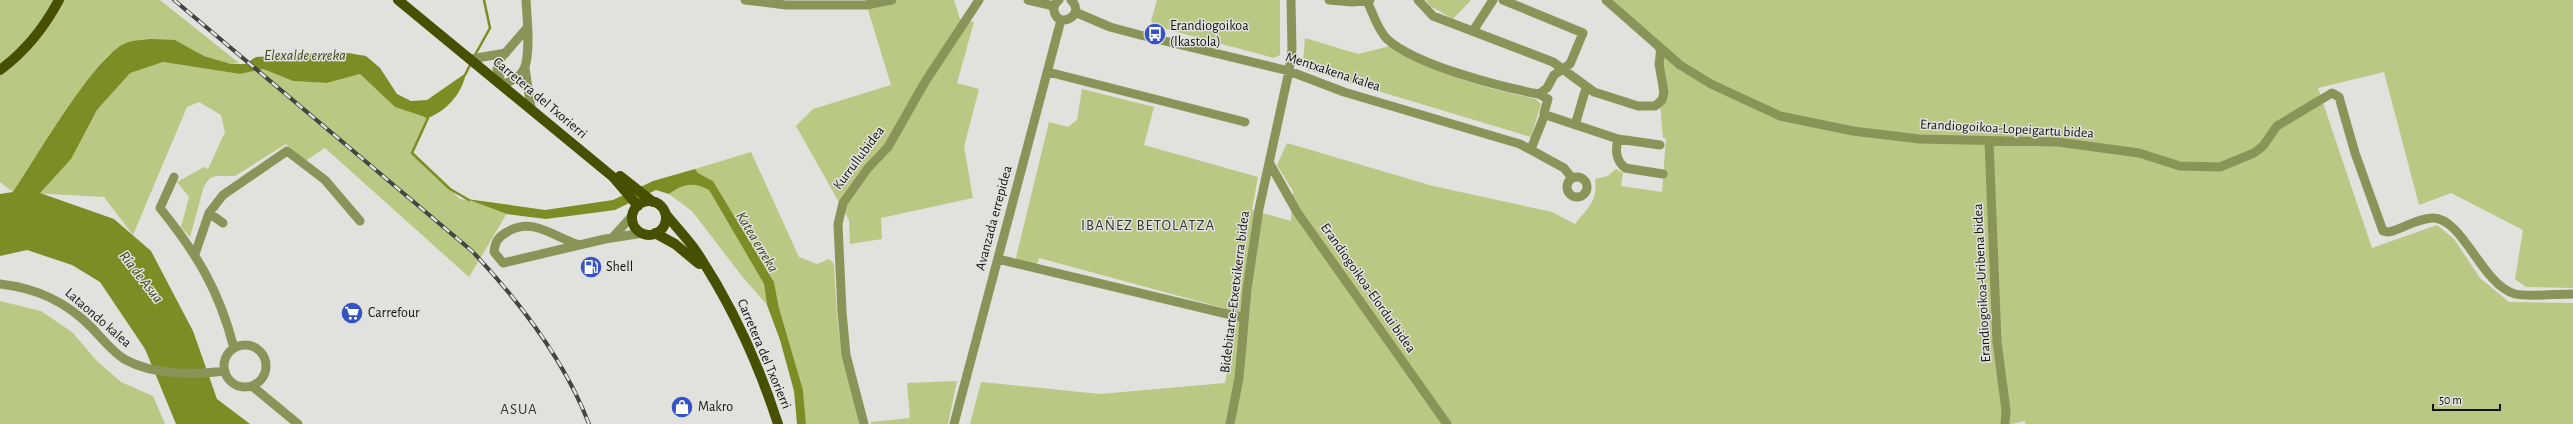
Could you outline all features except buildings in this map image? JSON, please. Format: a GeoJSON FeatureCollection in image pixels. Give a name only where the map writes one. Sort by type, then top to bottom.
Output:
{"type":"FeatureCollection","features":[{"type":"Feature","properties":{"kind":"main road"},"geometry":{"type":"LineString","coordinates":[[0,70],[18,57],[33,40],[59,0]]}},
{"type":"Feature","properties":{"kind":"main road","name":"Carretera del Txorierri"},"geometry":{"type":"LineString","coordinates":[[398,0],[592,159],[627,191],[638,206]]}},
{"type":"Feature","properties":{"kind":"main road","name":"Carretera del Txorierri"},"geometry":{"type":"LineString","coordinates":[[592,159],[619,176],[654,202]]}},
{"type":"Feature","properties":{"kind":"main road"},"geometry":{"type":"LineString","coordinates":[[648,201],[654,202],[663,208],[665,213],[663,228],[655,234],[643,233],[634,224],[632,216],[638,206],[648,201]]}},
{"type":"Feature","properties":{"kind":"main road","name":"Carretera del Txorierri"},"geometry":{"type":"LineString","coordinates":[[665,213],[695,250],[744,333],[778,424]]}},
{"type":"Feature","properties":{"kind":"main road","name":"Carretera del Txorierri"},"geometry":{"type":"LineString","coordinates":[[655,234],[686,252],[710,275]]}},
{"type":"Feature","properties":{"kind":"street"},"geometry":{"type":"LineString","coordinates":[[526,0],[527,28],[525,68],[531,108]]}},
{"type":"Feature","properties":{"kind":"street"},"geometry":{"type":"LineString","coordinates":[[745,0],[786,5],[866,5],[892,0]]}},
{"type":"Feature","properties":{"kind":"street","name":"Kurrullubidea"},"geometry":{"type":"LineString","coordinates":[[864,424],[846,355],[842,319],[838,224],[843,203],[868,168],[888,147],[925,82],[979,0]]}},
{"type":"Feature","properties":{"kind":"street"},"geometry":{"type":"LineString","coordinates":[[1028,0],[1056,3],[1056,16],[1061,20],[1072,18],[1075,12],[1075,5],[1071,0]]}},
{"type":"Feature","properties":{"kind":"street","name":"Bidebitarte-Etxetxikerra bidea"},"geometry":{"type":"LineString","coordinates":[[1230,424],[1240,378],[1244,318],[1259,209],[1289,71],[1292,49],[1291,0]]}},
{"type":"Feature","properties":{"kind":"street"},"geometry":{"type":"LineString","coordinates":[[1329,0],[1369,0],[1382,33],[1407,52],[1480,80],[1539,94],[1548,99],[1545,114],[1539,123],[1531,148]]}},
{"type":"Feature","properties":{"kind":"street"},"geometry":{"type":"LineString","coordinates":[[1418,0],[1433,16],[1553,62],[1586,88],[1617,101],[1638,106],[1655,106],[1662,100],[1664,92],[1659,64],[1661,49]]}},
{"type":"Feature","properties":{"kind":"street"},"geometry":{"type":"LineString","coordinates":[[1473,31],[1493,0]]}},
{"type":"Feature","properties":{"kind":"street"},"geometry":{"type":"LineString","coordinates":[[1503,0],[1583,33],[1570,64],[1554,75],[1547,88],[1539,94]]}},
{"type":"Feature","properties":{"kind":"street","name":"Erandiogoikoa-Lopeigartu bidea"},"geometry":{"type":"LineString","coordinates":[[1606,0],[1680,66],[1711,84],[1780,116],[1875,133],[1919,139],[2058,142],[2139,153],[2180,166],[2220,167],[2254,153],[2263,146],[2277,126],[2332,93],[2339,97],[2355,153],[2384,231],[2395,230],[2420,220],[2441,219],[2453,226],[2479,263],[2507,290],[2525,296],[2573,294]]}},
{"type":"Feature","properties":{"kind":"street","name":"Mentxakena kalea"},"geometry":{"type":"LineString","coordinates":[[1075,12],[1110,27],[1289,71],[1344,92],[1531,148],[1564,168],[1572,178]]}},
{"type":"Feature","properties":{"kind":"street","name":"Avanzada errepidea"},"geometry":{"type":"LineString","coordinates":[[954,424],[1061,20]]}},
{"type":"Feature","properties":{"kind":"street"},"geometry":{"type":"LineString","coordinates":[[525,68],[516,79],[502,85],[497,69],[500,59],[527,28]]}},
{"type":"Feature","properties":{"kind":"street"},"geometry":{"type":"LineString","coordinates":[[471,59],[506,53]]}},
{"type":"Feature","properties":{"kind":"street"},"geometry":{"type":"LineString","coordinates":[[1048,72],[1245,122]]}},
{"type":"Feature","properties":{"kind":"street"},"geometry":{"type":"LineString","coordinates":[[1575,124],[1586,88]]}},
{"type":"Feature","properties":{"kind":"street"},"geometry":{"type":"LineString","coordinates":[[1545,114],[1618,139],[1660,146]]}},
{"type":"Feature","properties":{"kind":"street"},"geometry":{"type":"LineString","coordinates":[[1618,139],[1616,149],[1618,159],[1625,168],[1663,174]]}},
{"type":"Feature","properties":{"kind":"street","name":"Erandiogoikoa-Uribena bidea"},"geometry":{"type":"LineString","coordinates":[[1989,141],[1997,342],[2006,410],[2005,424]]}},
{"type":"Feature","properties":{"kind":"street"},"geometry":{"type":"LineString","coordinates":[[195,254],[209,214],[223,195],[287,151],[325,180],[360,221]]}},
{"type":"Feature","properties":{"kind":"street","name":"Erandiogoikoa-Elordui bidea"},"geometry":{"type":"LineString","coordinates":[[1270,164],[1298,212],[1447,424]]}},
{"type":"Feature","properties":{"kind":"street"},"geometry":{"type":"LineString","coordinates":[[174,177],[160,208],[195,254],[218,296],[234,348]]}},
{"type":"Feature","properties":{"kind":"street"},"geometry":{"type":"LineString","coordinates":[[209,214],[224,223]]}},
{"type":"Feature","properties":{"kind":"street"},"geometry":{"type":"LineString","coordinates":[[612,238],[632,216]]}},
{"type":"Feature","properties":{"kind":"street"},"geometry":{"type":"LineString","coordinates":[[580,245],[565,241],[539,227],[525,225],[515,227],[503,234],[495,242],[494,252],[503,263],[612,238],[643,233]]}},
{"type":"Feature","properties":{"kind":"street"},"geometry":{"type":"LineString","coordinates":[[998,258],[1244,318]]}},
{"type":"Feature","properties":{"kind":"street","name":"Lataondo kalea"},"geometry":{"type":"LineString","coordinates":[[0,284],[23,286],[50,296],[89,325],[124,360],[144,369],[208,373],[224,371]]}},
{"type":"Feature","properties":{"kind":"street"},"geometry":{"type":"LineString","coordinates":[[247,345],[253,346],[263,355],[266,361],[265,373],[258,383],[252,386],[238,386],[232,382],[224,371],[225,358],[234,348],[247,345]]}},
{"type":"Feature","properties":{"kind":"street"},"geometry":{"type":"LineString","coordinates":[[252,386],[298,424]]}},
{"type":"Feature","properties":{"kind":"shaded area"},"geometry":{"type":"Polygon","coordinates":[[[0,0],[160,0],[239,63],[231,64],[204,56],[175,40],[126,43],[107,56],[87,82],[70,159],[97,110],[130,72],[163,62],[240,74],[263,69],[293,81],[327,83],[360,74],[395,107],[428,118],[412,153],[460,199],[512,205],[469,277],[325,148],[305,161],[286,144],[235,176],[216,176],[210,178],[204,186],[190,237],[181,227],[189,197],[177,182],[204,167],[208,169],[225,132],[221,115],[199,102],[187,107],[133,235],[104,197],[13,192],[0,182],[0,0]]]}},
{"type":"Feature","properties":{"kind":"shaded area"},"geometry":{"type":"Polygon","coordinates":[[[865,0],[954,0],[960,19],[974,22],[957,83],[979,89],[964,147],[973,198],[881,218],[882,239],[850,244],[849,220],[796,126],[813,109],[891,85],[865,0]]]}},
{"type":"Feature","properties":{"kind":"shaded area"},"geometry":{"type":"Polygon","coordinates":[[[1157,0],[1280,0],[1280,55],[1274,58],[1155,26],[1151,21],[1157,0]]]}},
{"type":"Feature","properties":{"kind":"shaded area"},"geometry":{"type":"Polygon","coordinates":[[[1426,0],[1471,0],[1453,19],[1430,6],[1426,0]]]}},
{"type":"Feature","properties":{"kind":"shaded area"},"geometry":{"type":"Polygon","coordinates":[[[1613,0],[2573,0],[2573,288],[2526,287],[2515,279],[2523,230],[2451,193],[2419,205],[2384,72],[2318,88],[2372,248],[2437,225],[2454,239],[2480,278],[2509,302],[2573,303],[2573,424],[2025,424],[2025,421],[2012,424],[970,424],[981,382],[1100,394],[1225,383],[1238,312],[1039,258],[1035,272],[1014,266],[1049,122],[1068,127],[1077,120],[1082,89],[1154,107],[1144,145],[1258,177],[1252,210],[1291,221],[1293,191],[1277,165],[1287,143],[1433,186],[1552,212],[1575,224],[1591,204],[1596,187],[1595,179],[1608,176],[1616,169],[1623,173],[1621,186],[1662,192],[1666,138],[1663,138],[1654,37],[1613,0]]]}},
{"type":"Feature","properties":{"kind":"shaded area"},"geometry":{"type":"Polygon","coordinates":[[[1305,38],[1358,54],[1390,46],[1460,79],[1493,89],[1536,99],[1541,104],[1531,137],[1308,70],[1303,64],[1305,38]]]}},
{"type":"Feature","properties":{"kind":"shaded area"},"geometry":{"type":"Polygon","coordinates":[[[751,152],[799,257],[817,264],[829,259],[834,264],[840,342],[845,368],[854,395],[859,424],[806,424],[803,390],[779,308],[774,282],[713,181],[698,173],[695,169],[751,152]]]}},
{"type":"Feature","properties":{"kind":"shaded area"},"geometry":{"type":"Polygon","coordinates":[[[689,184],[701,185],[709,190],[764,284],[767,305],[741,275],[692,211],[669,194],[679,186],[689,184]]]}},
{"type":"Feature","properties":{"kind":"shaded area"},"geometry":{"type":"Polygon","coordinates":[[[0,301],[41,311],[72,332],[96,360],[121,382],[153,396],[165,424],[0,424],[0,301]]]}},
{"type":"Feature","properties":{"kind":"shaded area"},"geometry":{"type":"Polygon","coordinates":[[[957,381],[948,424],[871,424],[871,422],[910,418],[907,383],[957,381]]]}},
{"type":"Feature","properties":{"kind":"water","name":"Ría de Asua"},"geometry":{"type":"Polygon","coordinates":[[[150,39],[175,40],[204,56],[231,64],[245,64],[256,57],[342,52],[366,56],[380,68],[397,94],[411,101],[427,100],[466,73],[461,87],[448,106],[428,118],[395,107],[360,74],[327,83],[293,81],[263,69],[240,74],[163,62],[130,73],[97,110],[71,159],[40,193],[114,219],[151,251],[193,331],[217,399],[250,424],[176,424],[145,349],[100,282],[72,265],[27,250],[0,256],[0,194],[13,192],[66,110],[98,67],[113,52],[126,43],[150,39]]]}},
{"type":"Feature","properties":{"kind":"water"},"geometry":{"type":"Polygon","coordinates":[[[695,169],[698,173],[713,181],[774,282],[779,308],[803,390],[806,424],[797,424],[794,391],[780,340],[767,305],[764,284],[709,190],[698,185],[688,185],[678,188],[669,194],[656,190],[615,210],[546,219],[507,214],[467,199],[545,210],[613,200],[653,181],[695,169]]]}},
{"type":"Feature","properties":{"kind":"waterway","name":"Elexalde erreka"},"geometry":{"type":"LineString","coordinates":[[475,55],[490,28],[484,0]]}},
{"type":"Feature","properties":{"kind":"waterway","name":"Elexalde erreka"},"geometry":{"type":"LineString","coordinates":[[465,75],[471,63]]}},
{"type":"Feature","properties":{"kind":"waterway","name":"Katea erreka"},"geometry":{"type":"LineString","coordinates":[[425,116],[428,118],[412,153],[450,189],[469,200]]}},
{"type":"Feature","properties":{"kind":"railway"},"geometry":{"type":"LineString","coordinates":[[174,0],[472,251],[524,311],[554,354],[579,400],[589,424]]}},
{"type":"Feature","properties":{"kind":"place","name":"Erandiogoikoa (Ikastola)"},"geometry":{"type":"Point","coordinates":[1155,34]}},
{"type":"Feature","properties":{"kind":"place","name":"Shell"},"geometry":{"type":"Point","coordinates":[591,267]}},
{"type":"Feature","properties":{"kind":"place","name":"Carrefour"},"geometry":{"type":"Point","coordinates":[352,313]}},
{"type":"Feature","properties":{"kind":"place","name":"Makro"},"geometry":{"type":"Point","coordinates":[682,407]}},
{"type":"Feature","properties":{"kind":"district","name":"IBAÑEZ BETOLATZA"},"geometry":{"type":"Point","coordinates":[1148,225]}},
{"type":"Feature","properties":{"kind":"district","name":"ASUA"},"geometry":{"type":"Point","coordinates":[519,409]}}]}
